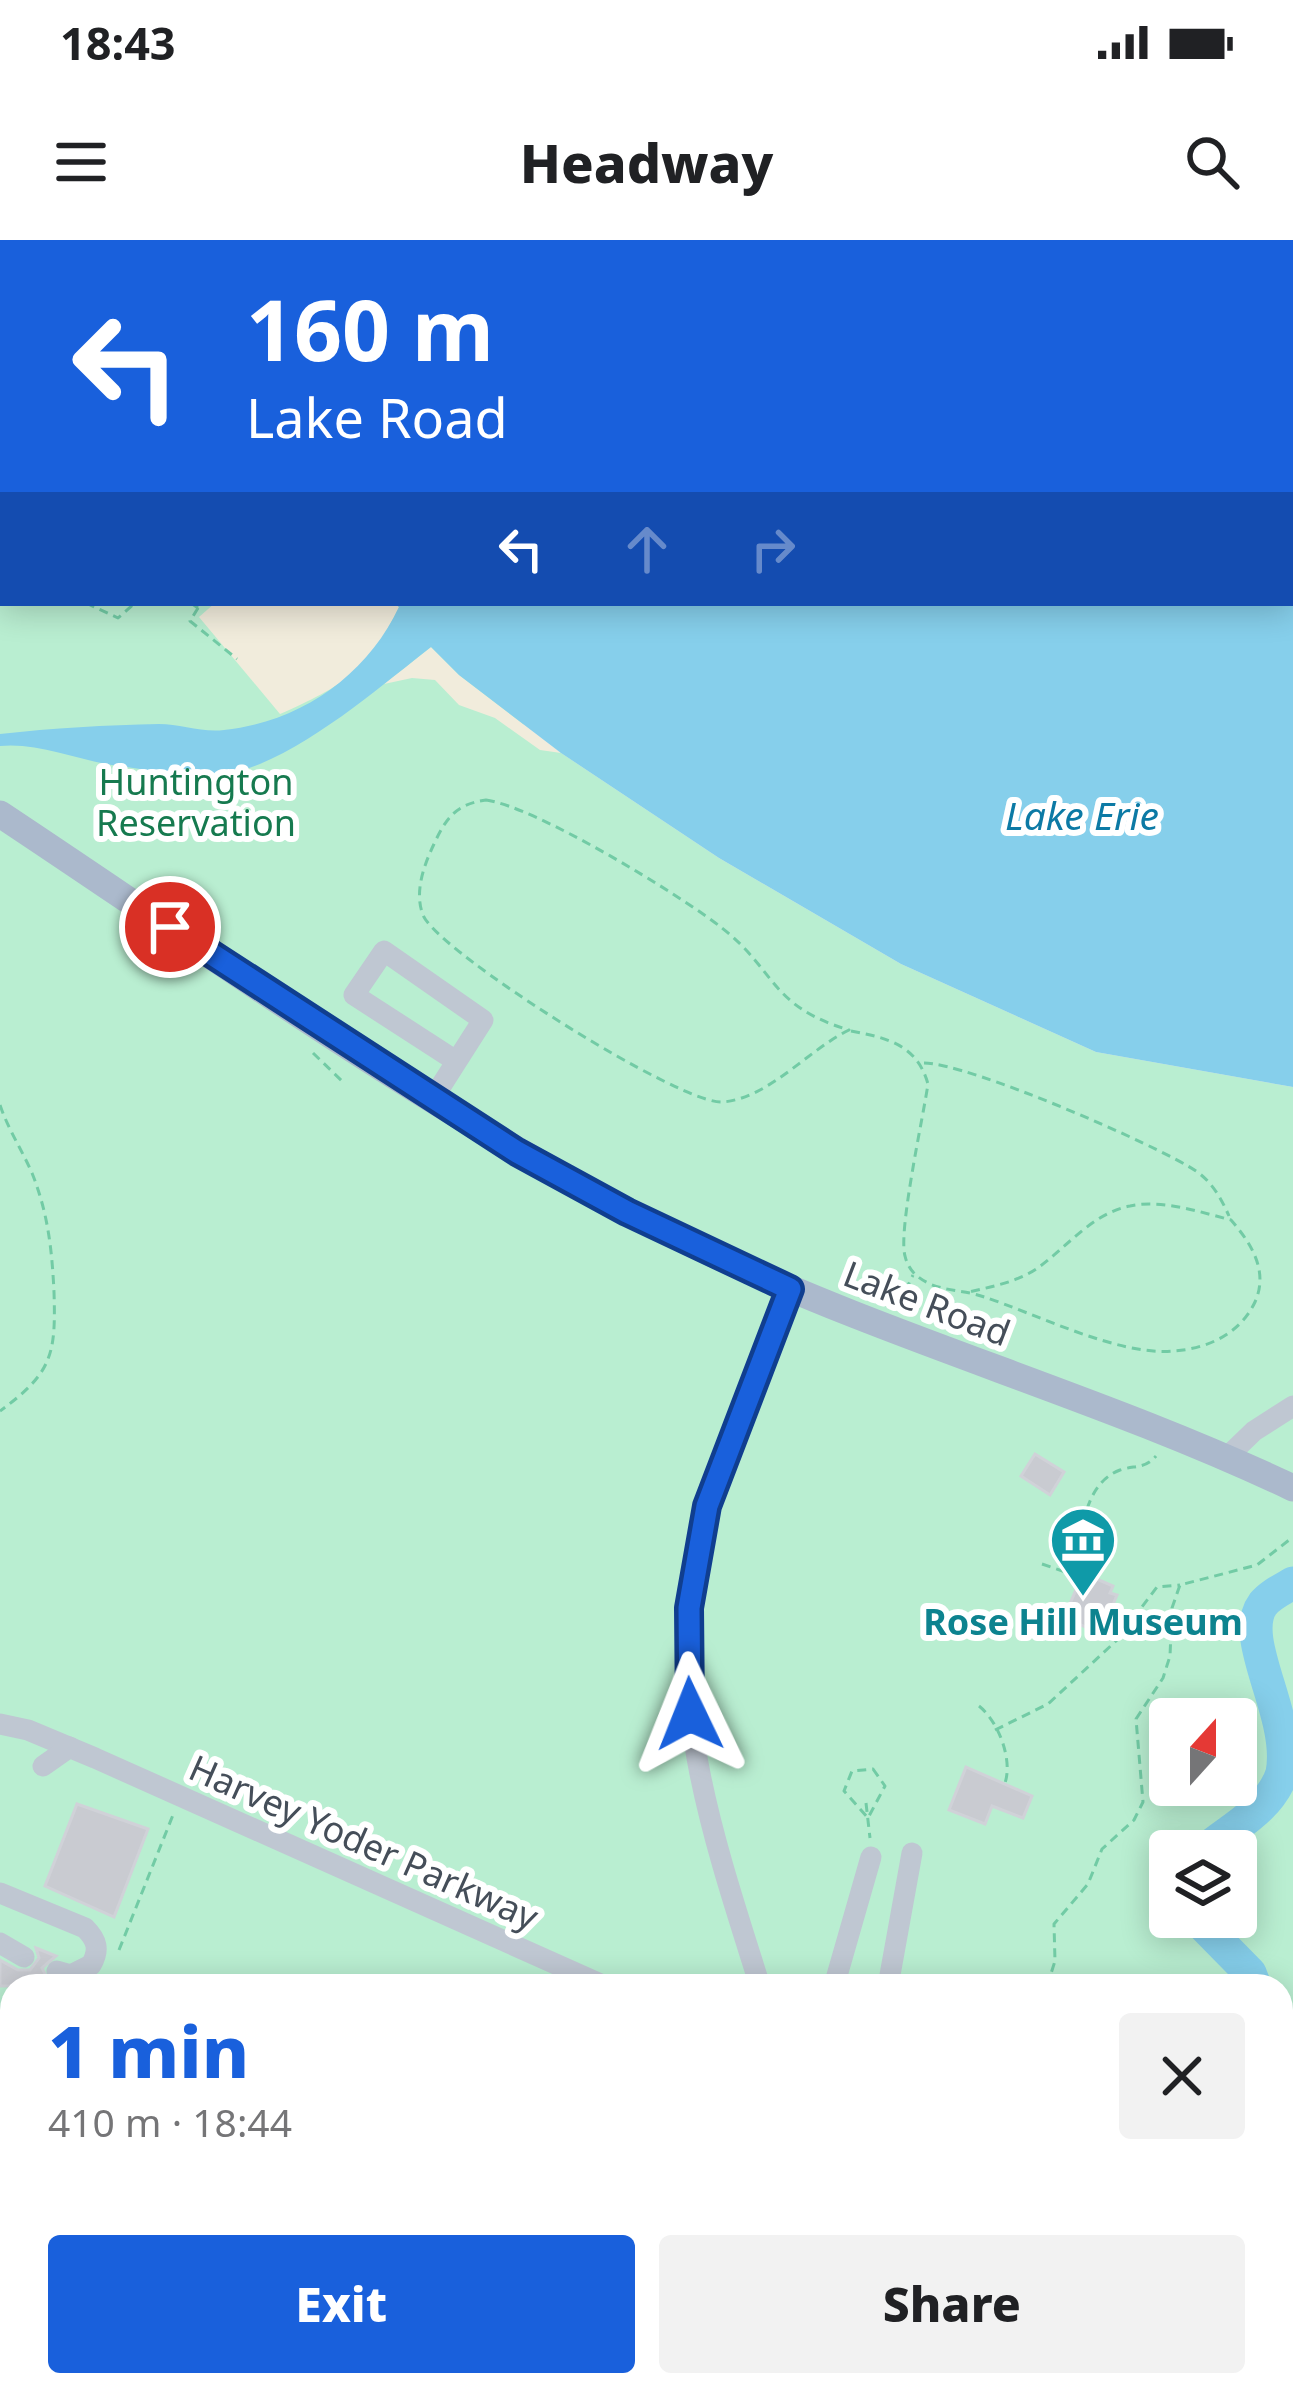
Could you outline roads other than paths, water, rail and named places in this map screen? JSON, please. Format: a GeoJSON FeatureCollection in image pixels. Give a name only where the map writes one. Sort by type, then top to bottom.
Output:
{"type":"FeatureCollection","features":[{"type":"Feature","properties":{"kind":"main road","name":"Lake Road"},"geometry":{"type":"LineString","coordinates":[[5,817],[432,1100],[576,1186],[790,1289],[1227,1457],[1287,1485]]}},
{"type":"Feature","properties":{"kind":"street"},"geometry":{"type":"LineString","coordinates":[[432,1100],[483,1020],[384,951],[354,995],[456,1061]]}},
{"type":"Feature","properties":{"kind":"street"},"geometry":{"type":"LineString","coordinates":[[756,1974],[708,1821],[690,1714],[687,1635],[691,1582],[707,1506],[790,1289]]}},
{"type":"Feature","properties":{"kind":"street"},"geometry":{"type":"LineString","coordinates":[[1227,1457],[1254,1430],[1293,1406]]}},
{"type":"Feature","properties":{"kind":"street","name":"Harvey Yoder Parkway"},"geometry":{"type":"LineString","coordinates":[[0,1724],[14,1725],[95,1758],[578,1974]]}},
{"type":"Feature","properties":{"kind":"street"},"geometry":{"type":"LineString","coordinates":[[43,1766],[62,1749],[70,1748]]}},
{"type":"Feature","properties":{"kind":"street"},"geometry":{"type":"LineString","coordinates":[[890,1974],[912,1852]]}},
{"type":"Feature","properties":{"kind":"street"},"geometry":{"type":"LineString","coordinates":[[837,1974],[871,1857]]}},
{"type":"Feature","properties":{"kind":"street"},"geometry":{"type":"LineString","coordinates":[[0,1893],[85,1928],[93,1936],[96,1957],[92,1965],[73,1974]]}},
{"type":"Feature","properties":{"kind":"street"},"geometry":{"type":"LineString","coordinates":[[0,1943],[24,1957]]}},
{"type":"Feature","properties":{"kind":"street"},"geometry":{"type":"LineString","coordinates":[[57,1971],[68,1974]]}},
{"type":"Feature","properties":{"kind":"water","name":"Lake Erie"},"geometry":{"type":"Polygon","coordinates":[[[1293,606],[1293,1087],[1096,1052],[901,964],[719,858],[561,753],[459,675],[431,647],[323,729],[261,764],[230,774],[180,775],[29,747],[0,746],[0,734],[159,724],[216,731],[279,717],[350,674],[399,607],[1293,606]]]}},
{"type":"Feature","properties":{"kind":"waterway"},"geometry":{"type":"LineString","coordinates":[[1231,1830],[1269,1797],[1282,1773],[1280,1727],[1260,1658],[1257,1619],[1263,1604],[1293,1583]]}},
{"type":"Feature","properties":{"kind":"waterway"},"geometry":{"type":"LineString","coordinates":[[1216,1938],[1250,1974]]}},
{"type":"Feature","properties":{"kind":"place","name":"Rose Hill Museum"},"geometry":{"type":"Point","coordinates":[1083,1599]}},
{"type":"Feature","properties":{"kind":"park label","name":"Huntington Reservation"},"geometry":{"type":"Point","coordinates":[196,802]}}]}
